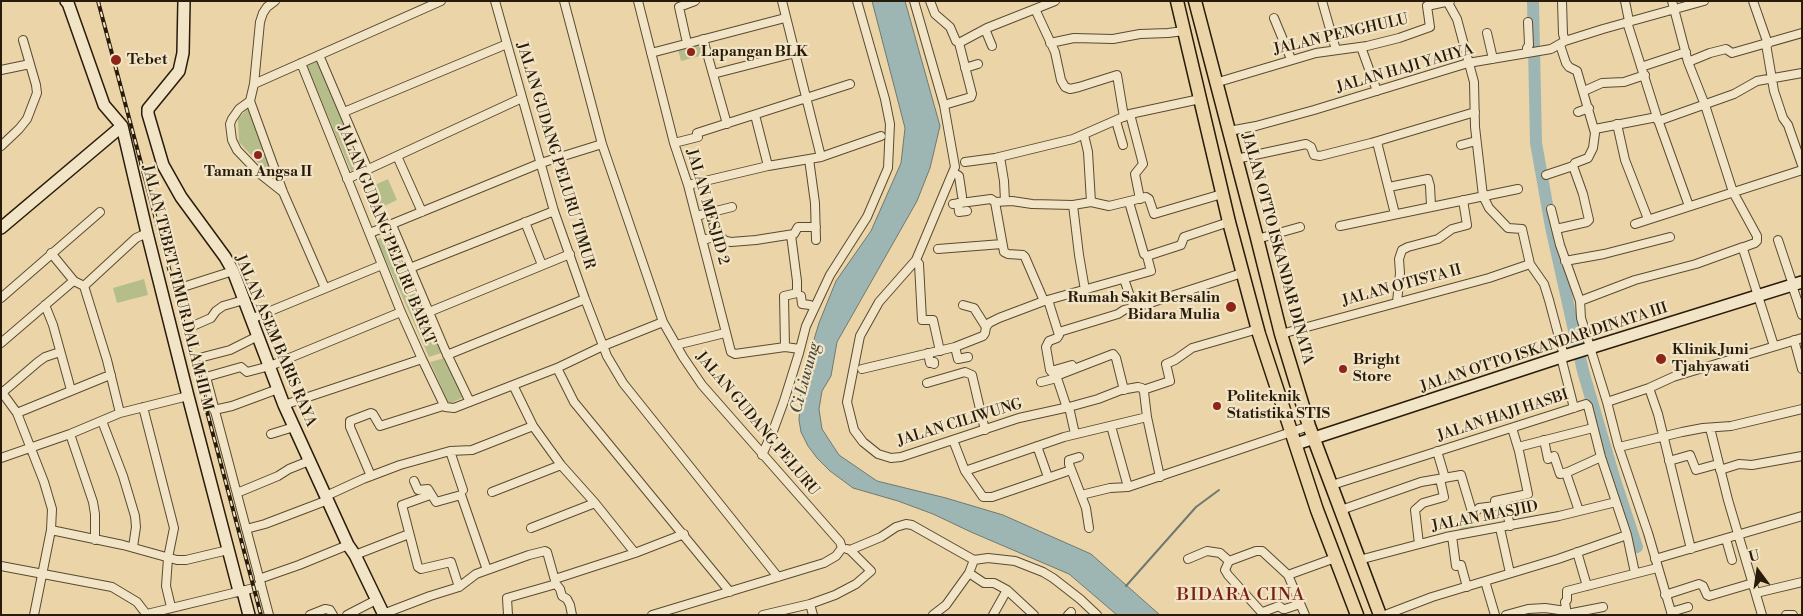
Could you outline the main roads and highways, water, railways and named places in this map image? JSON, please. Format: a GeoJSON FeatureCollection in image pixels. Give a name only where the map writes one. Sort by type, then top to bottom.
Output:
{"type":"FeatureCollection","features":[{"type":"Feature","properties":{"kind":"main road"},"geometry":{"type":"LineString","coordinates":[[1177,1],[1222,194],[1258,329],[1317,510],[1357,615]]}},
{"type":"Feature","properties":{"kind":"main road","name":"JALAN OTTO ISKANDAR DINATA"},"geometry":{"type":"LineString","coordinates":[[1195,1],[1281,334],[1309,426],[1380,615]]}},
{"type":"Feature","properties":{"kind":"water","name":"Ci Liwung"},"geometry":{"type":"Polygon","coordinates":[[[872,1],[905,1],[940,126],[930,168],[917,201],[837,342],[831,376],[822,391],[819,409],[822,429],[839,455],[877,481],[946,498],[1003,515],[1091,554],[1160,615],[1117,615],[1069,574],[933,514],[898,501],[853,488],[830,471],[817,458],[801,432],[799,420],[801,392],[819,323],[836,281],[871,231],[901,163],[905,128],[872,1]]]}},
{"type":"Feature","properties":{"kind":"waterway"},"geometry":{"type":"LineString","coordinates":[[1533,1],[1536,143],[1551,227],[1583,371],[1637,547]]}},
{"type":"Feature","properties":{"kind":"waterway"},"geometry":{"type":"LineString","coordinates":[[1126,586],[1196,507],[1219,490]]}},
{"type":"Feature","properties":{"kind":"railway"},"geometry":{"type":"LineString","coordinates":[[98,1],[261,615]]}},
{"type":"Feature","properties":{"kind":"place","name":"Lapangan BLK"},"geometry":{"type":"Point","coordinates":[691,52]}},
{"type":"Feature","properties":{"kind":"place","name":"Tebet"},"geometry":{"type":"Point","coordinates":[116,60]}},
{"type":"Feature","properties":{"kind":"place","name":"Taman Angsa II"},"geometry":{"type":"Point","coordinates":[258,155]}},
{"type":"Feature","properties":{"kind":"place","name":"Rumah Sakit Bersalin Bidara Mulia"},"geometry":{"type":"Point","coordinates":[1231,307]}},
{"type":"Feature","properties":{"kind":"place","name":"Klinik Juni Tjahyawati"},"geometry":{"type":"Point","coordinates":[1661,359]}},
{"type":"Feature","properties":{"kind":"place","name":"Bright Store"},"geometry":{"type":"Point","coordinates":[1343,369]}},
{"type":"Feature","properties":{"kind":"place","name":"Politeknik Statistika STIS"},"geometry":{"type":"Point","coordinates":[1217,406]}},
{"type":"Feature","properties":{"kind":"district","name":"BIDARA CINA"},"geometry":{"type":"Point","coordinates":[1241,596]}}]}
